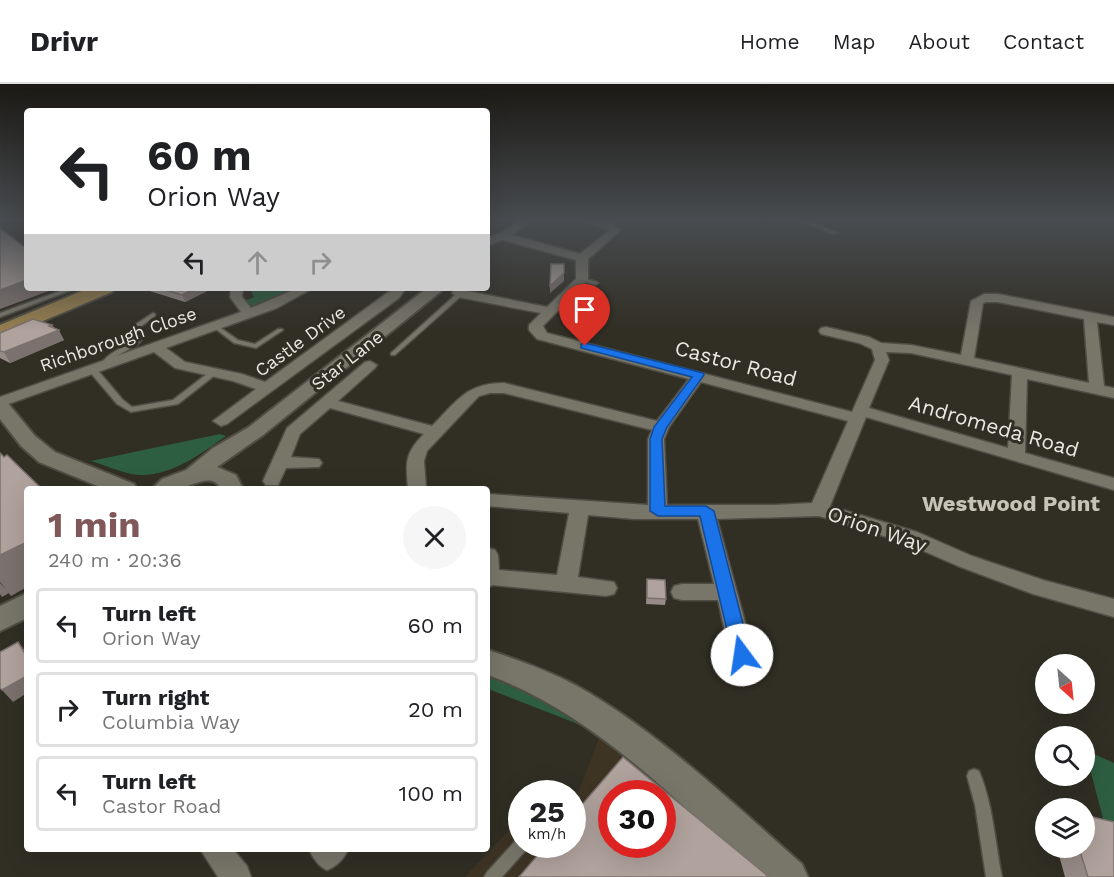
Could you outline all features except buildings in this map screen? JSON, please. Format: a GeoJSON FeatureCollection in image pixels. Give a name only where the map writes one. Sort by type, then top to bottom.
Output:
{"type":"FeatureCollection","features":[{"type":"Feature","properties":{"kind":"main road"},"geometry":{"type":"LineString","coordinates":[[0,333],[98,291]]}},
{"type":"Feature","properties":{"kind":"street"},"geometry":{"type":"LineString","coordinates":[[464,291],[550,310],[582,280],[582,258],[578,257]]}},
{"type":"Feature","properties":{"kind":"street"},"geometry":{"type":"LineString","coordinates":[[237,291],[237,297],[249,314]]}},
{"type":"Feature","properties":{"kind":"street","name":"Richborough Close"},"geometry":{"type":"LineString","coordinates":[[0,404],[282,302],[302,291]]}},
{"type":"Feature","properties":{"kind":"street","name":"Castle Drive"},"geometry":{"type":"LineString","coordinates":[[221,421],[388,301],[397,291]]}},
{"type":"Feature","properties":{"kind":"street","name":"Star Lane"},"geometry":{"type":"LineString","coordinates":[[194,475],[221,453],[256,431],[433,291]]}},
{"type":"Feature","properties":{"kind":"street"},"geometry":{"type":"LineString","coordinates":[[967,360],[977,301],[981,299],[998,298],[1114,321]]}},
{"type":"Feature","properties":{"kind":"street","name":"Castor Road"},"geometry":{"type":"LineString","coordinates":[[550,310],[536,326],[536,330],[542,336],[859,415]]}},
{"type":"Feature","properties":{"kind":"street"},"geometry":{"type":"LineString","coordinates":[[1090,316],[1097,389]]}},
{"type":"Feature","properties":{"kind":"street"},"geometry":{"type":"LineString","coordinates":[[826,331],[864,340],[878,347],[911,349],[1114,393]]}},
{"type":"Feature","properties":{"kind":"street"},"geometry":{"type":"LineString","coordinates":[[157,346],[180,365],[247,380],[268,388]]}},
{"type":"Feature","properties":{"kind":"street"},"geometry":{"type":"LineString","coordinates":[[819,509],[882,360],[878,347]]}},
{"type":"Feature","properties":{"kind":"street"},"geometry":{"type":"LineString","coordinates":[[272,481],[293,432],[370,364]]}},
{"type":"Feature","properties":{"kind":"street"},"geometry":{"type":"LineString","coordinates":[[1016,455],[1020,373]]}},
{"type":"Feature","properties":{"kind":"street"},"geometry":{"type":"LineString","coordinates":[[658,511],[656,439],[661,427],[699,375]]}},
{"type":"Feature","properties":{"kind":"street"},"geometry":{"type":"LineString","coordinates":[[417,486],[415,461],[419,449],[474,393],[489,387],[504,388],[661,427]]}},
{"type":"Feature","properties":{"kind":"street"},"geometry":{"type":"LineString","coordinates":[[326,402],[434,432]]}},
{"type":"Feature","properties":{"kind":"street"},"geometry":{"type":"LineString","coordinates":[[0,404],[28,441],[47,457],[119,486]]}},
{"type":"Feature","properties":{"kind":"street","name":"Andromeda Road"},"geometry":{"type":"LineString","coordinates":[[859,415],[1016,455],[1114,484]]}},
{"type":"Feature","properties":{"kind":"street","name":"Star Lane"},"geometry":{"type":"LineString","coordinates":[[228,483],[236,456],[256,431]]}},
{"type":"Feature","properties":{"kind":"street"},"geometry":{"type":"LineString","coordinates":[[280,462],[314,462]]}},
{"type":"Feature","properties":{"kind":"street"},"geometry":{"type":"LineString","coordinates":[[168,486],[194,475],[216,474],[228,483]]}},
{"type":"Feature","properties":{"kind":"street","name":"Orion Way"},"geometry":{"type":"LineString","coordinates":[[490,500],[658,511],[774,512],[819,509],[910,537],[965,561],[1041,588],[1114,608]]}},
{"type":"Feature","properties":{"kind":"street"},"geometry":{"type":"LineString","coordinates":[[566,584],[580,507]]}},
{"type":"Feature","properties":{"kind":"street"},"geometry":{"type":"LineString","coordinates":[[706,511],[742,655]]}},
{"type":"Feature","properties":{"kind":"street"},"geometry":{"type":"LineString","coordinates":[[490,578],[606,588]]}},
{"type":"Feature","properties":{"kind":"street"},"geometry":{"type":"LineString","coordinates":[[682,592],[726,592]]}},
{"type":"Feature","properties":{"kind":"street"},"geometry":{"type":"LineString","coordinates":[[0,620],[24,606]]}},
{"type":"Feature","properties":{"kind":"street"},"geometry":{"type":"LineString","coordinates":[[490,664],[558,690],[594,711],[789,877]]}},
{"type":"Feature","properties":{"kind":"street"},"geometry":{"type":"LineString","coordinates":[[217,852],[236,877]]}},
{"type":"Feature","properties":{"kind":"lane"},"geometry":{"type":"LineString","coordinates":[[582,280],[595,283]]}},
{"type":"Feature","properties":{"kind":"lane"},"geometry":{"type":"LineString","coordinates":[[0,315],[66,291]]}},
{"type":"Feature","properties":{"kind":"lane"},"geometry":{"type":"LineString","coordinates":[[393,354],[457,297],[460,291]]}},
{"type":"Feature","properties":{"kind":"lane"},"geometry":{"type":"LineString","coordinates":[[109,364],[107,361],[113,354],[138,341],[142,336],[136,330],[137,326],[153,315]]}},
{"type":"Feature","properties":{"kind":"lane"},"geometry":{"type":"LineString","coordinates":[[0,324],[26,322]]}},
{"type":"Feature","properties":{"kind":"lane"},"geometry":{"type":"LineString","coordinates":[[215,326],[236,342],[256,346],[280,330]]}},
{"type":"Feature","properties":{"kind":"lane"},"geometry":{"type":"LineString","coordinates":[[92,369],[120,402],[131,410],[175,402],[215,372]]}},
{"type":"Feature","properties":{"kind":"lane"},"geometry":{"type":"LineString","coordinates":[[974,776],[982,805],[994,877]]}},
{"type":"Feature","properties":{"kind":"lane"},"geometry":{"type":"LineString","coordinates":[[318,852],[327,863],[338,852]]}},
{"type":"Feature","properties":{"kind":"lane"},"geometry":{"type":"LineString","coordinates":[[492,877],[509,858]]}},
{"type":"Feature","properties":{"kind":"shaded area"},"geometry":{"type":"Polygon","coordinates":[[[601,733],[656,780],[598,780],[598,858],[676,858],[676,797],[771,877],[465,877],[508,831],[508,858],[586,858],[586,780],[583,780],[601,733]]]}},
{"type":"Feature","properties":{"kind":"green space"},"geometry":{"type":"Polygon","coordinates":[[[251,291],[292,291],[251,310],[244,301],[254,297],[251,291]]]}},
{"type":"Feature","properties":{"kind":"green space"},"geometry":{"type":"Polygon","coordinates":[[[220,434],[226,436],[205,451],[170,470],[157,473],[131,474],[91,461],[220,434]]]}},
{"type":"Feature","properties":{"kind":"green space"},"geometry":{"type":"Polygon","coordinates":[[[490,673],[527,686],[601,733],[490,690],[490,673]]]}},
{"type":"Feature","properties":{"kind":"green space"},"geometry":{"type":"Polygon","coordinates":[[[1095,754],[1114,763],[1114,860],[1094,786],[1095,754]]]}},
{"type":"Feature","properties":{"kind":"district","name":"Westwood Point"},"geometry":{"type":"Point","coordinates":[1011,503]}},
{"type":"Feature","properties":{"kind":"route"},"geometry":{"type":"LineString","coordinates":[[585,346],[699,375],[661,427],[656,439],[658,511],[706,511],[742,655]]}}]}
